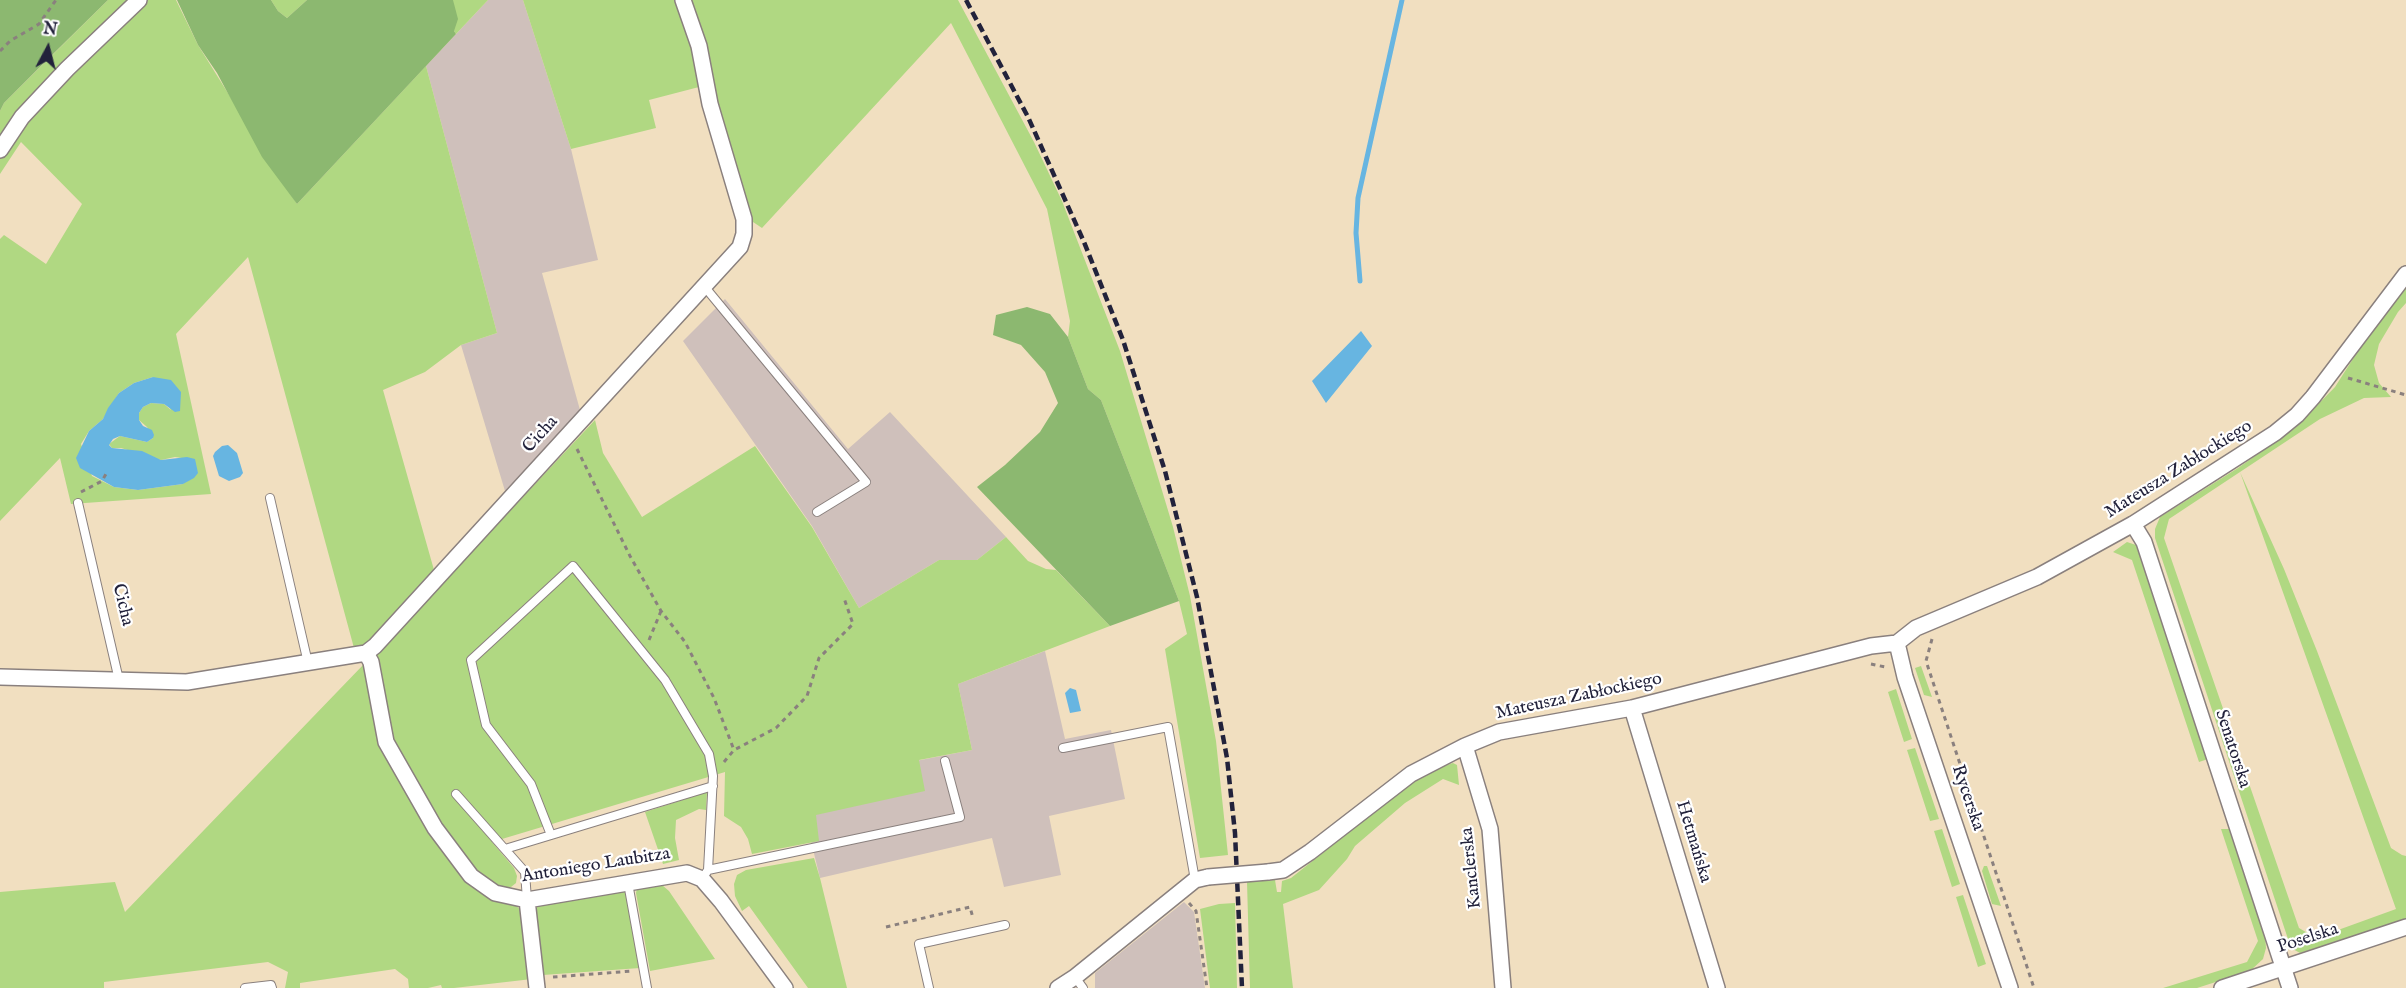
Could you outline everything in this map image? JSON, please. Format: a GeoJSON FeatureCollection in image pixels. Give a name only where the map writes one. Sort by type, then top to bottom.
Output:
{"type":"FeatureCollection","features":[{"type":"Feature","properties":{"kind":"street"},"geometry":{"type":"LineString","coordinates":[[0,150],[22,117],[59,77],[139,0]]}},
{"type":"Feature","properties":{"kind":"street","name":"Cicha"},"geometry":{"type":"LineString","coordinates":[[366,653],[740,247],[744,234],[744,219],[710,104],[699,46],[683,0]]}},
{"type":"Feature","properties":{"kind":"street","name":"Mateusza Zabłockiego"},"geometry":{"type":"LineString","coordinates":[[1202,879],[1283,870],[1411,774],[1465,746],[1499,732],[1632,708],[1871,646],[1897,643],[1916,628],[2037,576],[2133,524],[2275,433],[2297,415],[2332,373],[2406,274]]}},
{"type":"Feature","properties":{"kind":"street","name":"Senatorska"},"geometry":{"type":"LineString","coordinates":[[2133,524],[2144,542],[2290,988]]}},
{"type":"Feature","properties":{"kind":"street","name":"Rycerska"},"geometry":{"type":"LineString","coordinates":[[1897,643],[1905,677],[2010,988]]}},
{"type":"Feature","properties":{"kind":"street"},"geometry":{"type":"LineString","coordinates":[[0,677],[187,682],[366,653]]}},
{"type":"Feature","properties":{"kind":"street","name":"Antoniego Laubitza"},"geometry":{"type":"LineString","coordinates":[[366,653],[371,662],[386,742],[435,828],[471,876],[495,893],[527,900],[628,881],[687,873],[705,875]]}},
{"type":"Feature","properties":{"kind":"street","name":"Hetmańska"},"geometry":{"type":"LineString","coordinates":[[1632,708],[1717,988]]}},
{"type":"Feature","properties":{"kind":"street","name":"Kanclerska"},"geometry":{"type":"LineString","coordinates":[[1465,746],[1490,829],[1503,988]]}},
{"type":"Feature","properties":{"kind":"street"},"geometry":{"type":"LineString","coordinates":[[705,875],[785,988]]}},
{"type":"Feature","properties":{"kind":"street"},"geometry":{"type":"LineString","coordinates":[[1058,988],[1079,982],[1179,893],[1202,879]]}},
{"type":"Feature","properties":{"kind":"street"},"geometry":{"type":"LineString","coordinates":[[527,900],[536,983]]}},
{"type":"Feature","properties":{"kind":"street","name":"Poselska"},"geometry":{"type":"LineString","coordinates":[[2222,988],[2406,927]]}},
{"type":"Feature","properties":{"kind":"lane"},"geometry":{"type":"LineString","coordinates":[[704,286],[866,482],[817,512]]}},
{"type":"Feature","properties":{"kind":"lane"},"geometry":{"type":"LineString","coordinates":[[270,498],[308,663]]}},
{"type":"Feature","properties":{"kind":"lane","name":"Cicha"},"geometry":{"type":"LineString","coordinates":[[78,503],[119,680]]}},
{"type":"Feature","properties":{"kind":"lane"},"geometry":{"type":"LineString","coordinates":[[551,835],[531,784],[486,725],[471,660],[573,566],[665,680],[709,754],[713,786],[705,875],[960,817],[945,761]]}},
{"type":"Feature","properties":{"kind":"lane"},"geometry":{"type":"LineString","coordinates":[[1063,747],[1168,727],[1202,879]]}},
{"type":"Feature","properties":{"kind":"lane"},"geometry":{"type":"LineString","coordinates":[[505,849],[713,786]]}},
{"type":"Feature","properties":{"kind":"lane"},"geometry":{"type":"LineString","coordinates":[[456,794],[525,872],[527,900]]}},
{"type":"Feature","properties":{"kind":"lane"},"geometry":{"type":"LineString","coordinates":[[628,881],[647,988]]}},
{"type":"Feature","properties":{"kind":"lane"},"geometry":{"type":"LineString","coordinates":[[929,988],[919,944],[1005,925]]}},
{"type":"Feature","properties":{"kind":"lane"},"geometry":{"type":"LineString","coordinates":[[245,988],[272,985],[272,988]]}},
{"type":"Feature","properties":{"kind":"path"},"geometry":{"type":"LineString","coordinates":[[0,51],[10,41],[39,24],[56,0]]}},
{"type":"Feature","properties":{"kind":"path"},"geometry":{"type":"LineString","coordinates":[[2332,373],[2406,395]]}},
{"type":"Feature","properties":{"kind":"path"},"geometry":{"type":"LineString","coordinates":[[569,433],[630,556],[661,611],[685,642],[714,698],[734,750]]}},
{"type":"Feature","properties":{"kind":"path"},"geometry":{"type":"LineString","coordinates":[[78,503],[85,489],[102,481],[107,472]]}},
{"type":"Feature","properties":{"kind":"path"},"geometry":{"type":"LineString","coordinates":[[713,776],[734,750],[776,728],[807,696],[819,658],[853,624],[844,598]]}},
{"type":"Feature","properties":{"kind":"path"},"geometry":{"type":"LineString","coordinates":[[644,653],[661,611]]}},
{"type":"Feature","properties":{"kind":"path"},"geometry":{"type":"LineString","coordinates":[[1935,620],[1936,625],[1926,661],[2034,988]]}},
{"type":"Feature","properties":{"kind":"path"},"geometry":{"type":"LineString","coordinates":[[1179,893],[1196,911],[1208,988]]}},
{"type":"Feature","properties":{"kind":"path"},"geometry":{"type":"LineString","coordinates":[[886,927],[970,907],[976,932]]}},
{"type":"Feature","properties":{"kind":"path"},"geometry":{"type":"LineString","coordinates":[[536,983],[644,970]]}},
{"type":"Feature","properties":{"kind":"shaded area"},"geometry":{"type":"Polygon","coordinates":[[[488,0],[523,0],[571,149],[598,260],[542,273],[580,410],[505,491],[461,345],[497,333],[426,66],[488,0]]]}},
{"type":"Feature","properties":{"kind":"shaded area"},"geometry":{"type":"Polygon","coordinates":[[[725,299],[848,449],[890,412],[1006,537],[977,560],[939,560],[859,608],[812,526],[683,341],[725,299]]]}},
{"type":"Feature","properties":{"kind":"shaded area"},"geometry":{"type":"Polygon","coordinates":[[[1045,651],[1065,739],[1111,730],[1125,799],[1049,816],[1061,875],[1004,887],[992,838],[820,878],[797,784],[972,750],[958,684],[1045,651]]]}},
{"type":"Feature","properties":{"kind":"shaded area"},"geometry":{"type":"Polygon","coordinates":[[[1184,902],[1194,912],[1205,988],[1095,988],[1095,973],[1184,902]]]}},
{"type":"Feature","properties":{"kind":"green space"},"geometry":{"type":"Polygon","coordinates":[[[0,0],[108,0],[4,103],[0,111],[0,0]]]}},
{"type":"Feature","properties":{"kind":"green space"},"geometry":{"type":"Polygon","coordinates":[[[108,0],[133,0],[0,142],[0,111],[4,103],[108,0]]]}},
{"type":"Feature","properties":{"kind":"green space"},"geometry":{"type":"Polygon","coordinates":[[[145,0],[176,0],[198,45],[297,204],[426,66],[497,333],[461,345],[425,372],[383,390],[434,570],[371,641],[363,647],[354,648],[248,257],[176,334],[211,494],[71,504],[60,458],[0,521],[0,239],[4,235],[46,264],[82,204],[21,142],[0,174],[0,157],[27,118],[145,0]],[[153,377],[134,383],[119,393],[103,419],[89,431],[81,444],[92,476],[114,487],[138,490],[183,484],[195,460],[175,457],[161,460],[121,448],[112,448],[109,444],[120,436],[147,442],[153,438],[147,427],[139,420],[139,413],[143,407],[151,403],[164,404],[171,410],[153,377]]]}},
{"type":"Feature","properties":{"kind":"green space"},"geometry":{"type":"Polygon","coordinates":[[[177,0],[271,0],[278,11],[287,18],[307,0],[453,0],[458,19],[454,31],[456,34],[297,204],[262,157],[217,73],[198,45],[177,0]]]}},
{"type":"Feature","properties":{"kind":"green space"},"geometry":{"type":"Polygon","coordinates":[[[271,0],[307,0],[287,18],[278,11],[271,0]]]}},
{"type":"Feature","properties":{"kind":"green space"},"geometry":{"type":"Polygon","coordinates":[[[453,0],[488,0],[456,34],[453,0]]]}},
{"type":"Feature","properties":{"kind":"green space"},"geometry":{"type":"Polygon","coordinates":[[[523,0],[675,0],[689,35],[699,87],[649,100],[656,128],[571,149],[523,0]]]}},
{"type":"Feature","properties":{"kind":"green space"},"geometry":{"type":"Polygon","coordinates":[[[689,0],[958,0],[1034,142],[1062,201],[1120,351],[1173,527],[1190,596],[1216,741],[1228,855],[1200,858],[1165,649],[1187,634],[1179,601],[1101,400],[1088,389],[1068,337],[1070,321],[1047,209],[951,23],[762,228],[750,220],[715,104],[689,0]]]}},
{"type":"Feature","properties":{"kind":"green space"},"geometry":{"type":"Polygon","coordinates":[[[2406,288],[2406,303],[2379,344],[2374,365],[2379,383],[2391,397],[2364,398],[2320,419],[2240,472],[2284,569],[2317,651],[2391,848],[2406,856],[2406,920],[2300,953],[2291,948],[2155,538],[2155,529],[2160,517],[2238,468],[2295,428],[2335,387],[2358,351],[2406,288]],[[2240,472],[2169,519],[2164,538],[2299,928],[2316,938],[2396,909],[2240,472]]]}},
{"type":"Feature","properties":{"kind":"green space"},"geometry":{"type":"Polygon","coordinates":[[[1027,307],[1050,314],[1068,337],[1088,389],[1101,400],[1179,601],[1110,626],[977,487],[1005,465],[1040,432],[1058,403],[1045,372],[1021,345],[993,335],[996,315],[1027,307]]]}},
{"type":"Feature","properties":{"kind":"green space"},"geometry":{"type":"Polygon","coordinates":[[[595,420],[603,453],[642,517],[755,446],[812,527],[859,608],[939,560],[977,560],[1006,537],[1028,561],[1046,569],[1056,570],[1110,626],[958,684],[972,750],[919,760],[925,791],[816,815],[819,841],[752,854],[748,839],[741,827],[724,816],[725,772],[492,842],[514,868],[517,876],[516,883],[511,887],[503,888],[493,884],[472,872],[441,827],[394,742],[374,656],[595,420]]]}},
{"type":"Feature","properties":{"kind":"green space"},"geometry":{"type":"Polygon","coordinates":[[[2127,542],[2136,545],[2208,759],[2199,762],[2132,560],[2113,552],[2127,542]]]}},
{"type":"Feature","properties":{"kind":"green space"},"geometry":{"type":"Polygon","coordinates":[[[364,664],[383,745],[492,899],[515,905],[522,911],[532,979],[454,988],[442,988],[441,985],[409,988],[408,979],[395,969],[300,983],[300,988],[285,988],[288,972],[268,962],[104,982],[104,988],[0,988],[0,892],[115,882],[125,912],[364,664]]]}},
{"type":"Feature","properties":{"kind":"green space"},"geometry":{"type":"Polygon","coordinates":[[[1921,666],[1932,697],[1924,695],[1915,668],[1921,666]]]}},
{"type":"Feature","properties":{"kind":"green space"},"geometry":{"type":"Polygon","coordinates":[[[1896,689],[1912,739],[1904,742],[1888,692],[1896,689]]]}},
{"type":"Feature","properties":{"kind":"green space"},"geometry":{"type":"Polygon","coordinates":[[[1915,748],[1939,819],[1930,821],[1907,750],[1915,748]]]}},
{"type":"Feature","properties":{"kind":"green space"},"geometry":{"type":"Polygon","coordinates":[[[1453,763],[1457,765],[1459,785],[1443,779],[1405,803],[1355,846],[1347,859],[1319,890],[1283,904],[1293,988],[1250,988],[1247,882],[1275,880],[1277,892],[1281,892],[1282,881],[1291,878],[1415,780],[1429,771],[1453,763]]]}},
{"type":"Feature","properties":{"kind":"green space"},"geometry":{"type":"Polygon","coordinates":[[[707,792],[706,810],[699,809],[676,820],[675,838],[679,860],[663,864],[645,812],[707,792]]]}},
{"type":"Feature","properties":{"kind":"green space"},"geometry":{"type":"Polygon","coordinates":[[[1942,829],[1960,884],[1952,887],[1934,831],[1942,829]]]}},
{"type":"Feature","properties":{"kind":"green space"},"geometry":{"type":"Polygon","coordinates":[[[2221,829],[2229,829],[2265,935],[2266,948],[2263,959],[2250,971],[2197,988],[2163,988],[2247,962],[2258,941],[2221,829]]]}},
{"type":"Feature","properties":{"kind":"green space"},"geometry":{"type":"Polygon","coordinates":[[[814,858],[847,988],[808,988],[749,906],[742,911],[735,896],[734,884],[737,875],[746,870],[814,858]]]}},
{"type":"Feature","properties":{"kind":"green space"},"geometry":{"type":"Polygon","coordinates":[[[1984,866],[1987,866],[2001,906],[1992,904],[1982,871],[1984,866]]]}},
{"type":"Feature","properties":{"kind":"green space"},"geometry":{"type":"Polygon","coordinates":[[[662,885],[669,891],[715,959],[650,971],[636,893],[637,888],[662,885]]]}},
{"type":"Feature","properties":{"kind":"green space"},"geometry":{"type":"Polygon","coordinates":[[[627,890],[640,968],[543,975],[535,912],[538,905],[627,890]]]}},
{"type":"Feature","properties":{"kind":"green space"},"geometry":{"type":"Polygon","coordinates":[[[1963,895],[1986,964],[1978,967],[1956,897],[1963,895]]]}},
{"type":"Feature","properties":{"kind":"green space"},"geometry":{"type":"Polygon","coordinates":[[[1235,903],[1237,988],[1210,988],[1200,909],[1235,903]]]}},
{"type":"Feature","properties":{"kind":"water"},"geometry":{"type":"Polygon","coordinates":[[[1361,331],[1372,346],[1326,403],[1312,381],[1361,331]]]}},
{"type":"Feature","properties":{"kind":"water"},"geometry":{"type":"Polygon","coordinates":[[[153,377],[171,380],[181,392],[180,411],[175,412],[164,404],[151,403],[143,407],[139,413],[139,420],[143,426],[152,430],[153,438],[147,442],[120,436],[113,439],[109,445],[112,448],[142,451],[161,460],[187,457],[195,459],[198,473],[183,484],[138,490],[114,487],[80,468],[76,458],[89,431],[103,419],[119,393],[134,383],[153,377]]]}},
{"type":"Feature","properties":{"kind":"water"},"geometry":{"type":"Polygon","coordinates":[[[228,445],[237,453],[243,473],[240,477],[229,481],[219,476],[213,456],[222,446],[228,445]]]}},
{"type":"Feature","properties":{"kind":"water"},"geometry":{"type":"Polygon","coordinates":[[[1070,688],[1076,690],[1081,711],[1070,713],[1065,693],[1070,688]]]}},
{"type":"Feature","properties":{"kind":"waterway"},"geometry":{"type":"LineString","coordinates":[[1360,281],[1356,233],[1358,198],[1402,0]]}},
{"type":"Feature","properties":{"kind":"railway"},"geometry":{"type":"LineString","coordinates":[[966,0],[1028,117],[1084,242],[1123,340],[1165,471],[1197,597],[1227,758],[1235,833],[1242,988]]}}]}
